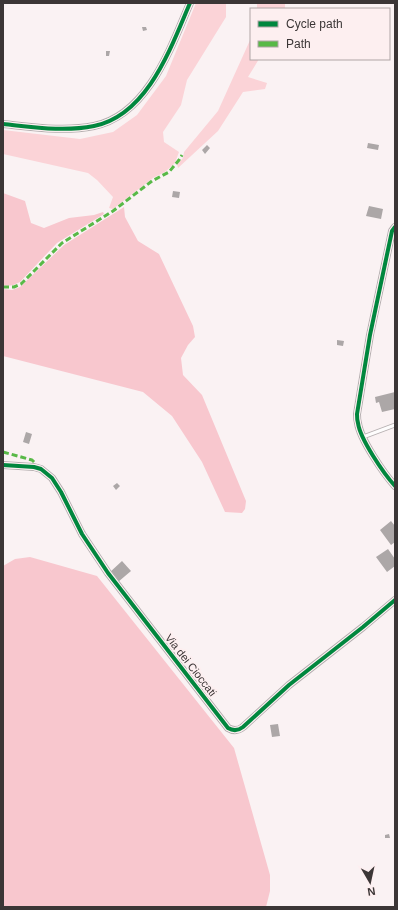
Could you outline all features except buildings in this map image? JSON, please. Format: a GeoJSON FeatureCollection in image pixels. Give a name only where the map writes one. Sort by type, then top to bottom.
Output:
{"type":"FeatureCollection","features":[{"type":"Feature","properties":{"kind":"street"},"geometry":{"type":"LineString","coordinates":[[3,124],[68,129],[96,126],[114,118],[132,105],[150,84],[166,56],[190,3]]}},
{"type":"Feature","properties":{"kind":"street"},"geometry":{"type":"LineString","coordinates":[[395,227],[392,231],[370,335],[357,414],[358,423],[363,437],[372,453],[395,486]]}},
{"type":"Feature","properties":{"kind":"street","name":"Via dei Cioccati"},"geometry":{"type":"LineString","coordinates":[[3,465],[34,467],[41,469],[52,478],[82,534],[104,568],[223,722],[231,730],[236,730],[243,727],[289,685],[374,619],[395,600]]}},
{"type":"Feature","properties":{"kind":"lane"},"geometry":{"type":"LineString","coordinates":[[363,437],[395,425]]}},
{"type":"Feature","properties":{"kind":"shaded area"},"geometry":{"type":"Polygon","coordinates":[[[196,3],[226,3],[226,17],[187,80],[181,105],[163,132],[164,142],[179,152],[175,163],[165,172],[153,178],[113,209],[109,208],[113,197],[88,173],[3,154],[3,130],[80,139],[113,132],[137,115],[166,76],[196,3]]]}},
{"type":"Feature","properties":{"kind":"shaded area"},"geometry":{"type":"Polygon","coordinates":[[[257,3],[285,3],[285,8],[257,8],[257,3]]]}},
{"type":"Feature","properties":{"kind":"shaded area"},"geometry":{"type":"Polygon","coordinates":[[[250,40],[250,60],[258,60],[248,77],[267,83],[265,89],[243,92],[218,131],[178,168],[177,164],[183,158],[184,152],[218,111],[250,40]]]}},
{"type":"Feature","properties":{"kind":"shaded area"},"geometry":{"type":"Polygon","coordinates":[[[3,193],[25,201],[31,223],[44,228],[69,218],[94,215],[103,212],[104,214],[57,243],[20,282],[5,286],[3,285],[3,193]]]}},
{"type":"Feature","properties":{"kind":"shaded area"},"geometry":{"type":"Polygon","coordinates":[[[124,207],[125,217],[138,241],[159,254],[193,326],[195,337],[188,345],[181,358],[183,375],[202,395],[246,501],[245,509],[242,513],[225,512],[202,462],[172,416],[143,392],[3,356],[3,289],[12,290],[20,287],[64,245],[124,207]]]}},
{"type":"Feature","properties":{"kind":"shaded area"},"geometry":{"type":"Polygon","coordinates":[[[30,557],[97,576],[234,748],[270,875],[270,891],[266,907],[3,907],[3,566],[15,559],[30,557]]]}},
{"type":"Feature","properties":{"kind":"marked path"},"geometry":{"type":"LineString","coordinates":[[3,287],[14,287],[21,284],[62,243],[113,211],[152,181],[169,172],[182,155]]}},
{"type":"Feature","properties":{"kind":"marked path"},"geometry":{"type":"LineString","coordinates":[[3,452],[32,460],[35,463],[34,467]]}},
{"type":"Feature","properties":{"kind":"cycle path"},"geometry":{"type":"LineString","coordinates":[[3,124],[71,129],[94,126],[113,119],[129,108],[143,94],[155,77],[175,39],[190,3]]}},
{"type":"Feature","properties":{"kind":"cycle path"},"geometry":{"type":"LineString","coordinates":[[395,227],[392,231],[370,335],[357,414],[357,421],[363,438],[379,465],[395,486]]}},
{"type":"Feature","properties":{"kind":"cycle path"},"geometry":{"type":"LineString","coordinates":[[3,465],[34,467],[41,469],[52,478],[61,492],[82,534],[108,573],[228,728],[232,730],[237,730],[243,727],[289,685],[395,600]]}}]}
